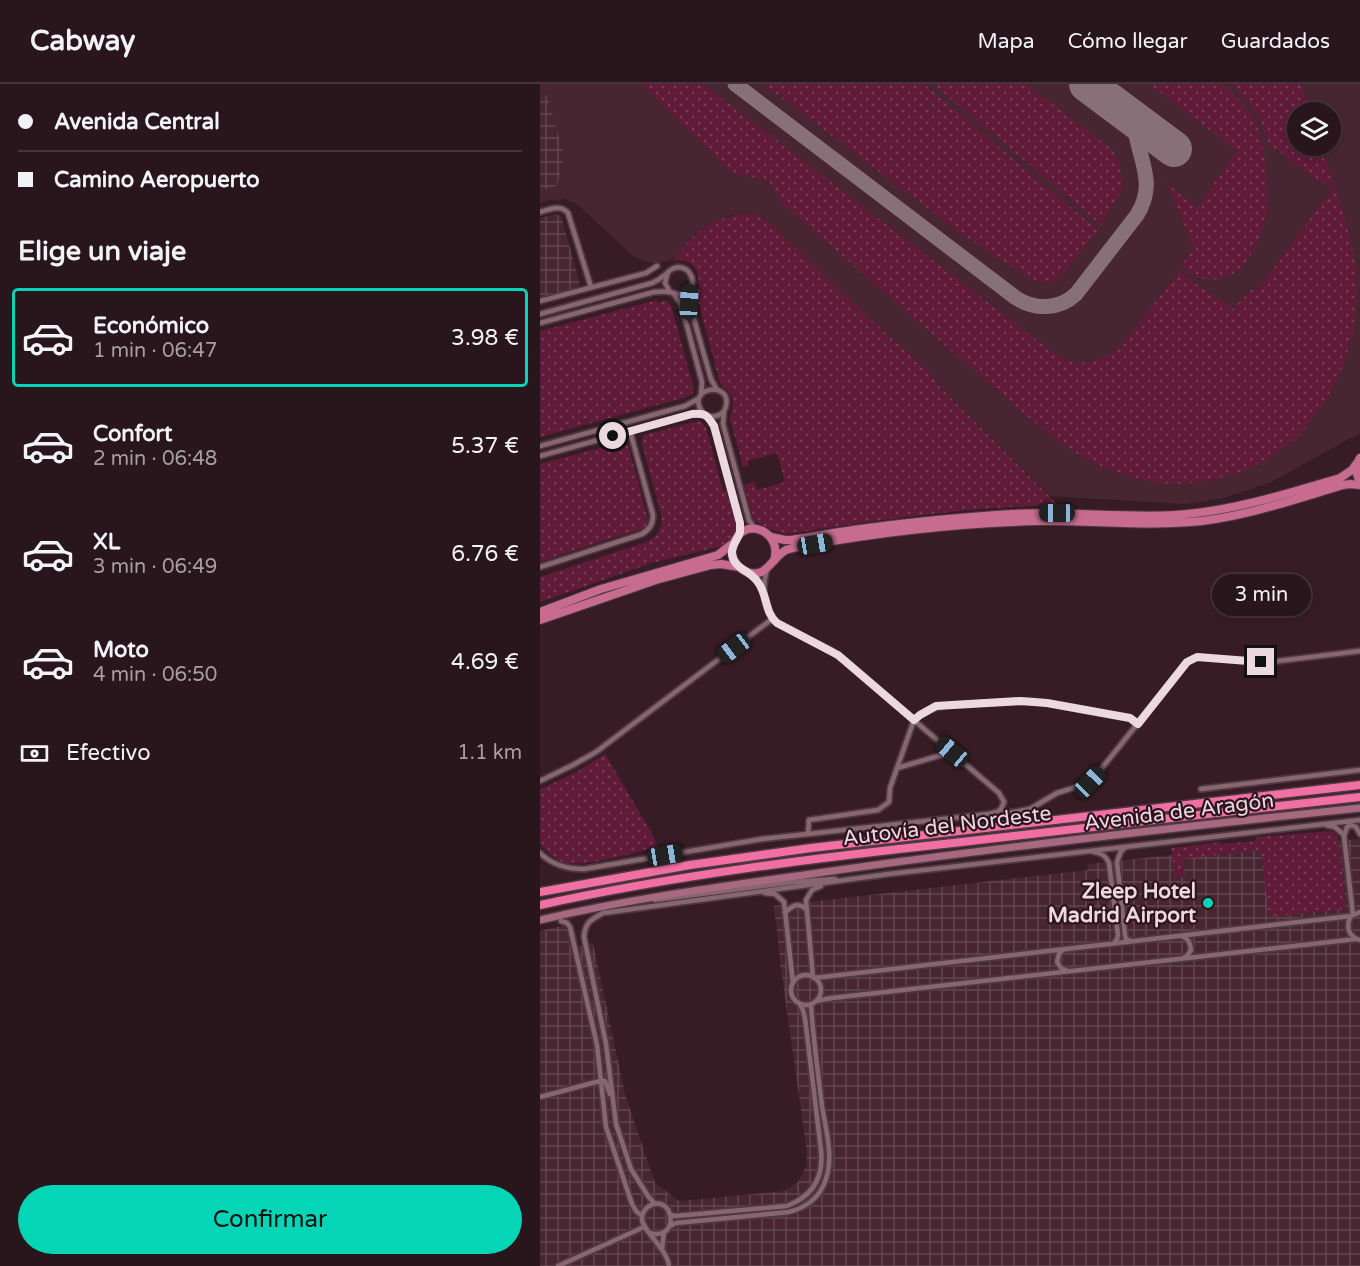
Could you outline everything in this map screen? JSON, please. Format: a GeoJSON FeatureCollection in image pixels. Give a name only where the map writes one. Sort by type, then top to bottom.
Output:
{"type":"FeatureCollection","features":[{"type":"Feature","properties":{"kind":"highway"},"geometry":{"type":"LineString","coordinates":[[1264,796],[1360,780]]}},
{"type":"Feature","properties":{"kind":"highway","name":"Autovía del Nordeste"},"geometry":{"type":"LineString","coordinates":[[540,892],[690,865],[811,848],[1360,785]]}},
{"type":"Feature","properties":{"kind":"highway","name":"Autovía del Nordeste"},"geometry":{"type":"LineString","coordinates":[[540,905],[690,877],[813,860],[1360,797]]}},
{"type":"Feature","properties":{"kind":"main road"},"geometry":{"type":"LineString","coordinates":[[1359,460],[1357,472],[1360,481]]}},
{"type":"Feature","properties":{"kind":"main road"},"geometry":{"type":"LineString","coordinates":[[739,567],[733,558],[734,543],[739,534],[749,529],[761,530],[771,537],[785,540],[906,523],[1013,514],[1144,515],[1201,512],[1256,502],[1340,478],[1352,470],[1359,460]]}},
{"type":"Feature","properties":{"kind":"main road"},"geometry":{"type":"LineString","coordinates":[[540,621],[656,580],[711,565],[739,567],[749,573],[762,572],[780,554],[792,548],[831,541],[917,530],[1014,522],[1202,521],[1258,510],[1343,485],[1360,485]]}},
{"type":"Feature","properties":{"kind":"main road"},"geometry":{"type":"LineString","coordinates":[[771,537],[776,548],[774,561]]}},
{"type":"Feature","properties":{"kind":"main road"},"geometry":{"type":"LineString","coordinates":[[540,612],[601,589],[718,555],[734,543]]}},
{"type":"Feature","properties":{"kind":"street"},"geometry":{"type":"LineString","coordinates":[[540,212],[559,207],[566,210],[591,288]]}},
{"type":"Feature","properties":{"kind":"street"},"geometry":{"type":"LineString","coordinates":[[540,301],[646,273],[657,266]]}},
{"type":"Feature","properties":{"kind":"street"},"geometry":{"type":"LineString","coordinates":[[540,314],[652,283],[676,267],[689,271],[693,280],[689,302],[711,380],[726,399],[723,424],[749,520],[755,529]]}},
{"type":"Feature","properties":{"kind":"street"},"geometry":{"type":"LineString","coordinates":[[668,272],[665,283],[681,304],[702,382],[700,408],[714,426],[740,523],[739,534]]}},
{"type":"Feature","properties":{"kind":"street"},"geometry":{"type":"LineString","coordinates":[[540,323],[654,292],[683,294],[690,289]]}},
{"type":"Feature","properties":{"kind":"street"},"geometry":{"type":"LineString","coordinates":[[540,446],[686,406],[709,390],[717,390]]}},
{"type":"Feature","properties":{"kind":"street"},"geometry":{"type":"LineString","coordinates":[[540,456],[692,414],[717,416],[724,411]]}},
{"type":"Feature","properties":{"kind":"street"},"geometry":{"type":"LineString","coordinates":[[540,567],[642,534],[650,528],[652,515],[630,431]]}},
{"type":"Feature","properties":{"kind":"street"},"geometry":{"type":"LineString","coordinates":[[763,590],[767,569]]}},
{"type":"Feature","properties":{"kind":"street"},"geometry":{"type":"LineString","coordinates":[[540,853],[551,863],[561,867],[584,869],[762,839],[989,814],[1002,808],[1004,802],[999,793],[838,655],[772,619],[763,590],[749,573]]}},
{"type":"Feature","properties":{"kind":"street"},"geometry":{"type":"LineString","coordinates":[[540,781],[596,752],[772,619]]}},
{"type":"Feature","properties":{"kind":"street"},"geometry":{"type":"LineString","coordinates":[[1002,808],[1008,813],[1030,809],[1057,793],[1090,782],[1191,659],[1197,657],[1270,662],[1360,651]]}},
{"type":"Feature","properties":{"kind":"street"},"geometry":{"type":"LineString","coordinates":[[808,833],[809,820],[878,810],[886,805],[889,802],[890,788],[914,720],[936,706],[1020,701],[1047,703],[1130,718],[1138,724]]}},
{"type":"Feature","properties":{"kind":"street"},"geometry":{"type":"LineString","coordinates":[[897,768],[952,752]]}},
{"type":"Feature","properties":{"kind":"street"},"geometry":{"type":"LineString","coordinates":[[1201,789],[1360,770]]}},
{"type":"Feature","properties":{"kind":"street","name":"Avenida de Aragón"},"geometry":{"type":"LineString","coordinates":[[540,920],[692,891],[890,863],[1360,808]]}},
{"type":"Feature","properties":{"kind":"street"},"geometry":{"type":"LineString","coordinates":[[670,1226],[671,1215],[667,1208],[656,1204],[648,1196],[631,1169],[616,1124],[606,1044],[584,937],[584,930],[588,923],[601,910],[794,882],[889,874],[1360,820]]}},
{"type":"Feature","properties":{"kind":"street"},"geometry":{"type":"LineString","coordinates":[[1320,824],[1335,827],[1344,836]]}},
{"type":"Feature","properties":{"kind":"street"},"geometry":{"type":"LineString","coordinates":[[1359,940],[1350,933],[1347,924],[1352,915],[1344,836],[1347,827],[1351,825],[1356,827],[1360,834]]}},
{"type":"Feature","properties":{"kind":"street"},"geometry":{"type":"LineString","coordinates":[[1127,847],[1121,851],[1117,862],[1125,934],[1126,939],[1131,941]]}},
{"type":"Feature","properties":{"kind":"street"},"geometry":{"type":"LineString","coordinates":[[1089,851],[1100,853],[1107,858],[1109,863],[1118,935],[1114,943]]}},
{"type":"Feature","properties":{"kind":"street"},"geometry":{"type":"LineString","coordinates":[[601,910],[889,874]]}},
{"type":"Feature","properties":{"kind":"street"},"geometry":{"type":"LineString","coordinates":[[650,1233],[664,1232],[676,1223],[789,1212],[806,1205],[815,1198],[824,1185],[830,1155],[822,1105],[814,1003],[819,998],[821,989],[814,978],[806,900],[812,890],[818,887],[850,880]]}},
{"type":"Feature","properties":{"kind":"street"},"geometry":{"type":"LineString","coordinates":[[756,892],[775,894],[784,902],[794,983]]}},
{"type":"Feature","properties":{"kind":"street"},"geometry":{"type":"LineString","coordinates":[[785,913],[794,905],[807,910]]}},
{"type":"Feature","properties":{"kind":"street"},"geometry":{"type":"LineString","coordinates":[[671,1215],[787,1206],[802,1198],[819,1179],[822,1160],[805,1018],[791,990],[800,977],[814,978],[1063,950],[1352,915],[1360,912]]}},
{"type":"Feature","properties":{"kind":"street"},"geometry":{"type":"LineString","coordinates":[[561,921],[570,927],[597,1045],[604,1118],[609,1137],[632,1204],[642,1216]]}},
{"type":"Feature","properties":{"kind":"street"},"geometry":{"type":"LineString","coordinates":[[1180,960],[1191,950],[1187,938],[1182,936]]}},
{"type":"Feature","properties":{"kind":"street"},"geometry":{"type":"LineString","coordinates":[[799,1003],[803,1005],[832,998],[1359,940]]}},
{"type":"Feature","properties":{"kind":"street"},"geometry":{"type":"LineString","coordinates":[[1063,950],[1057,962],[1061,968],[1068,971]]}},
{"type":"Feature","properties":{"kind":"street"},"geometry":{"type":"LineString","coordinates":[[540,1097],[605,1081],[613,1103]]}},
{"type":"Feature","properties":{"kind":"street"},"geometry":{"type":"LineString","coordinates":[[656,1204],[645,1209],[641,1220],[662,1249],[669,1266]]}},
{"type":"Feature","properties":{"kind":"street"},"geometry":{"type":"LineString","coordinates":[[558,1266],[644,1227]]}},
{"type":"Feature","properties":{"kind":"street"},"geometry":{"type":"LineString","coordinates":[[662,1249],[664,1232]]}},
{"type":"Feature","properties":{"kind":"shaded area"},"geometry":{"type":"Polygon","coordinates":[[[540,84],[1360,84],[1360,433],[1271,482],[1223,498],[1187,504],[1050,496],[940,387],[928,371],[763,217],[731,215],[720,219],[702,228],[675,257],[655,263],[643,261],[632,255],[577,204],[564,199],[540,203],[540,84]]]}},
{"type":"Feature","properties":{"kind":"shaded area"},"geometry":{"type":"Polygon","coordinates":[[[641,84],[703,84],[1058,356],[1075,362],[1090,362],[1105,357],[1120,347],[1179,272],[1233,309],[1252,289],[1258,289],[1322,203],[1327,200],[1333,191],[1330,187],[1316,180],[1275,148],[1269,147],[1256,112],[1231,84],[1301,84],[1307,102],[1287,102],[1287,156],[1324,156],[1346,224],[1357,273],[1356,315],[1347,355],[1331,392],[1308,425],[1294,440],[1260,463],[1221,478],[1179,484],[1152,482],[1118,473],[1082,457],[1041,428],[780,201],[769,182],[730,171],[641,84]]]}},
{"type":"Feature","properties":{"kind":"shaded area"},"geometry":{"type":"Polygon","coordinates":[[[763,84],[924,84],[1098,230],[1057,279],[1046,283],[1031,279],[963,235],[763,84]]]}},
{"type":"Feature","properties":{"kind":"shaded area"},"geometry":{"type":"Polygon","coordinates":[[[933,84],[1026,84],[1113,150],[1119,163],[1123,188],[1101,225],[933,84]]]}},
{"type":"Feature","properties":{"kind":"shaded area"},"geometry":{"type":"Polygon","coordinates":[[[1149,84],[1223,84],[1247,109],[1257,126],[1267,175],[1268,203],[1254,250],[1239,269],[1230,276],[1201,279],[1181,266],[1194,248],[1167,183],[1197,208],[1237,151],[1149,84]]]}},
{"type":"Feature","properties":{"kind":"shaded area"},"geometry":{"type":"Polygon","coordinates":[[[547,95],[564,155],[557,186],[540,191],[540,96],[547,95]]]}},
{"type":"Feature","properties":{"kind":"shaded area"},"geometry":{"type":"Polygon","coordinates":[[[556,214],[561,216],[580,284],[575,288],[540,297],[540,218],[556,214]]]}},
{"type":"Feature","properties":{"kind":"shaded area"},"geometry":{"type":"Polygon","coordinates":[[[745,214],[760,216],[772,225],[928,371],[940,387],[1058,505],[956,511],[789,534],[775,531],[754,520],[744,485],[754,482],[757,490],[785,482],[777,453],[748,461],[749,466],[743,467],[730,419],[733,403],[731,394],[720,383],[696,294],[698,274],[695,268],[686,261],[672,261],[703,228],[721,219],[745,214]]]}},
{"type":"Feature","properties":{"kind":"shaded area"},"geometry":{"type":"Polygon","coordinates":[[[657,300],[658,303],[662,300],[671,305],[694,389],[693,393],[687,397],[540,437],[540,331],[657,300]]]}},
{"type":"Feature","properties":{"kind":"shaded area"},"geometry":{"type":"Polygon","coordinates":[[[698,421],[706,428],[723,491],[726,490],[736,527],[733,535],[722,546],[652,563],[540,602],[540,577],[646,542],[656,535],[662,518],[642,439],[644,435],[698,421]]]}},
{"type":"Feature","properties":{"kind":"shaded area"},"geometry":{"type":"Polygon","coordinates":[[[622,441],[628,445],[648,524],[639,530],[540,562],[540,464],[615,444],[620,445],[622,441]]]}},
{"type":"Feature","properties":{"kind":"shaded area"},"geometry":{"type":"Polygon","coordinates":[[[605,754],[658,846],[598,861],[574,864],[562,862],[540,844],[540,789],[577,772],[605,754]]]}},
{"type":"Feature","properties":{"kind":"shaded area"},"geometry":{"type":"Polygon","coordinates":[[[1332,831],[1338,836],[1346,906],[1344,909],[1269,917],[1261,850],[1183,859],[1185,877],[1175,878],[1171,848],[1220,842],[1222,844],[1255,841],[1257,837],[1332,831]]]}},
{"type":"Feature","properties":{"kind":"shaded area"},"geometry":{"type":"Polygon","coordinates":[[[1360,839],[1360,1266],[540,1266],[540,931],[566,925],[571,948],[593,943],[625,1094],[655,1183],[679,1201],[785,1191],[799,1181],[807,1164],[774,906],[1088,870],[1087,864],[1360,839]]]}},
{"type":"Feature","properties":{"kind":"taxiway"},"geometry":{"type":"LineString","coordinates":[[735,84],[1016,298],[1039,306],[1062,303],[1076,294],[1142,206],[1146,182],[1136,134],[1131,121],[1115,105]]}},
{"type":"Feature","properties":{"kind":"runway"},"geometry":{"type":"LineString","coordinates":[[1087,84],[1174,149]]}},
{"type":"Feature","properties":{"kind":"place","name":"Zleep Hotel Madrid Airport"},"geometry":{"type":"Point","coordinates":[1208,903]}},
{"type":"Feature","properties":{"kind":"route"},"geometry":{"type":"LineString","coordinates":[[613,436],[692,414],[708,416],[714,426],[740,523],[739,534],[732,548],[733,558],[739,567],[757,580],[763,590],[772,619],[838,655],[914,720],[936,706],[1030,701],[1130,718],[1138,724],[1191,659],[1197,657],[1261,662]]}}]}
